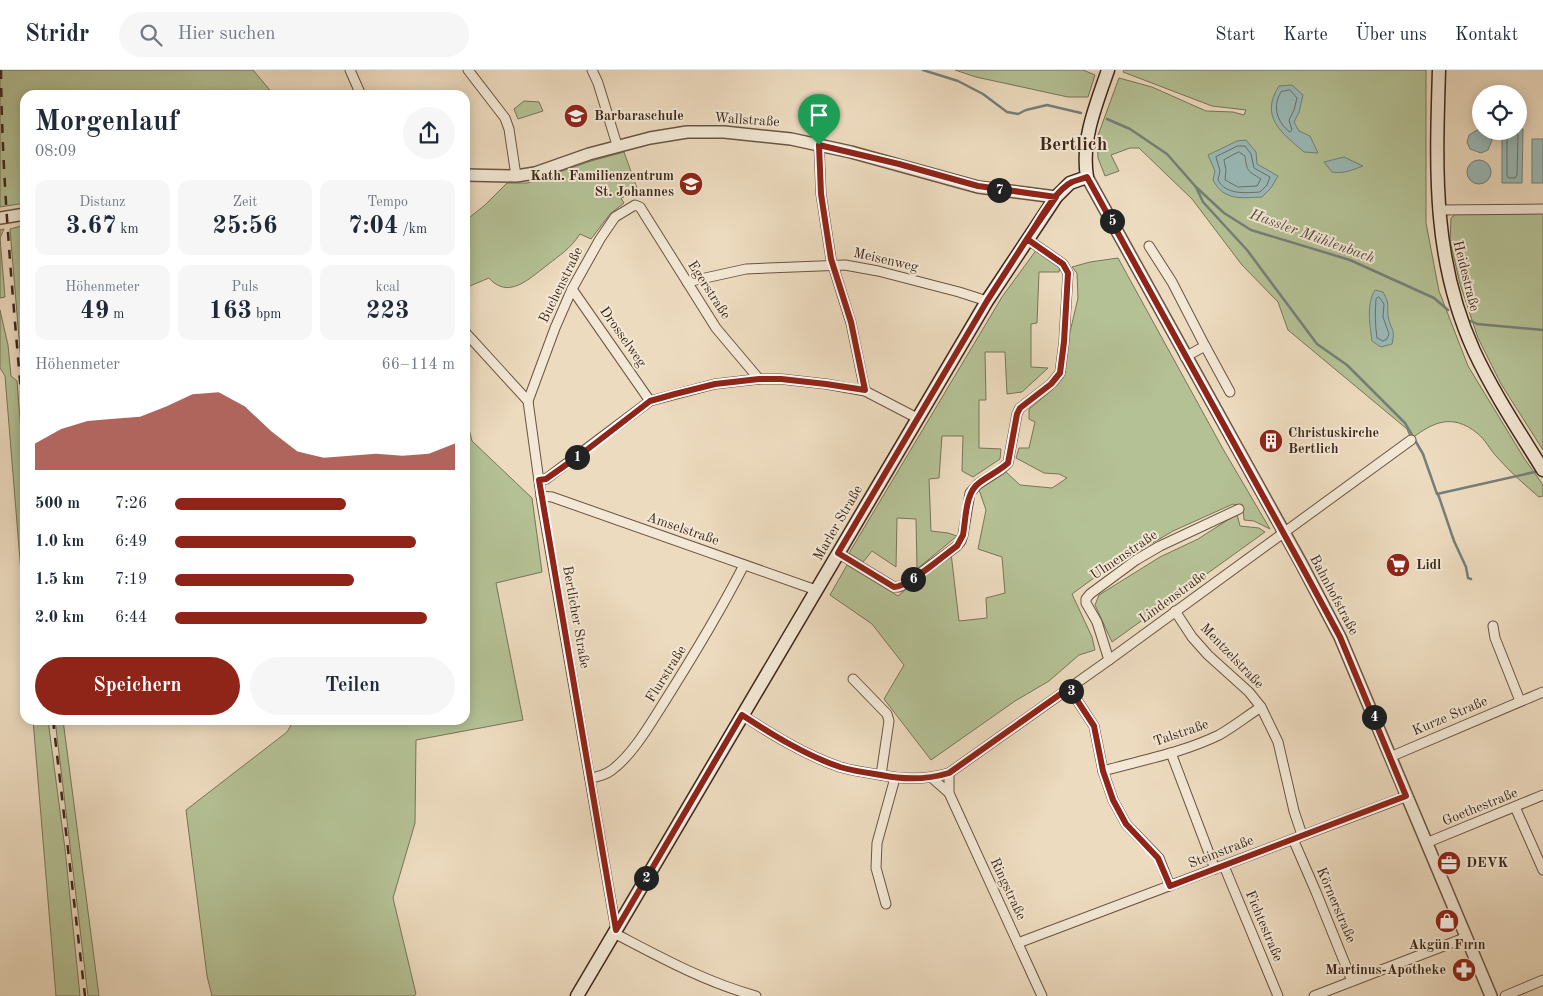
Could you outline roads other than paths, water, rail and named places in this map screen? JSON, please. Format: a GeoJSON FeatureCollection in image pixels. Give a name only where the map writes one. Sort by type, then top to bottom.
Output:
{"type":"FeatureCollection","features":[{"type":"Feature","properties":{"kind":"main road"},"geometry":{"type":"LineString","coordinates":[[1087,177],[1086,159],[1089,126],[1108,70]]}},
{"type":"Feature","properties":{"kind":"main road","name":"Heidestraße"},"geometry":{"type":"LineString","coordinates":[[1439,70],[1438,210],[1447,271],[1456,304],[1470,342],[1496,393],[1542,468]]}},
{"type":"Feature","properties":{"kind":"main road","name":"Marler Straße"},"geometry":{"type":"LineString","coordinates":[[577,996],[987,301],[1056,197],[1070,183],[1087,177]]}},
{"type":"Feature","properties":{"kind":"street"},"geometry":{"type":"LineString","coordinates":[[350,70],[359,90]]}},
{"type":"Feature","properties":{"kind":"street"},"geometry":{"type":"LineString","coordinates":[[468,70],[505,118],[509,128],[516,176]]}},
{"type":"Feature","properties":{"kind":"street"},"geometry":{"type":"LineString","coordinates":[[592,70],[617,145]]}},
{"type":"Feature","properties":{"kind":"street","name":"Wallstraße"},"geometry":{"type":"LineString","coordinates":[[470,175],[516,176],[535,173],[617,145],[687,132],[724,132],[791,139],[899,164],[978,186],[1056,197]]}},
{"type":"Feature","properties":{"kind":"street"},"geometry":{"type":"LineString","coordinates":[[819,145],[821,194],[831,259],[851,322],[865,390]]}},
{"type":"Feature","properties":{"kind":"street","name":"Bahnhofstraße"},"geometry":{"type":"LineString","coordinates":[[1087,177],[1340,637],[1491,996]]}},
{"type":"Feature","properties":{"kind":"street","name":"Buchenstraße"},"geometry":{"type":"LineString","coordinates":[[528,401],[555,328],[572,289],[600,239],[615,217],[635,205],[640,206],[642,210]]}},
{"type":"Feature","properties":{"kind":"street"},"geometry":{"type":"LineString","coordinates":[[1438,210],[1543,209]]}},
{"type":"Feature","properties":{"kind":"street","name":"Egerstraße"},"geometry":{"type":"LineString","coordinates":[[642,210],[716,328],[759,379]]}},
{"type":"Feature","properties":{"kind":"street"},"geometry":{"type":"LineString","coordinates":[[0,218],[20,215]]}},
{"type":"Feature","properties":{"kind":"street"},"geometry":{"type":"LineString","coordinates":[[838,553],[894,587],[899,588],[957,546],[963,535],[970,493],[978,484],[1008,463],[1017,414],[1020,408],[1051,384],[1060,373],[1064,342],[1068,273],[1063,264],[1027,239]]}},
{"type":"Feature","properties":{"kind":"street"},"geometry":{"type":"LineString","coordinates":[[1150,246],[1172,282],[1230,392]]}},
{"type":"Feature","properties":{"kind":"street","name":"Meisenweg"},"geometry":{"type":"LineString","coordinates":[[687,282],[746,269],[845,264],[959,292],[987,301]]}},
{"type":"Feature","properties":{"kind":"street","name":"Drosselweg"},"geometry":{"type":"LineString","coordinates":[[572,289],[650,401]]}},
{"type":"Feature","properties":{"kind":"street"},"geometry":{"type":"LineString","coordinates":[[470,337],[528,401]]}},
{"type":"Feature","properties":{"kind":"street"},"geometry":{"type":"LineString","coordinates":[[1185,357],[1205,346]]}},
{"type":"Feature","properties":{"kind":"street"},"geometry":{"type":"LineString","coordinates":[[539,480],[546,479],[569,463],[650,401],[715,384],[759,379],[781,379],[865,390],[917,418]]}},
{"type":"Feature","properties":{"kind":"street","name":"Bertlicher Straße"},"geometry":{"type":"LineString","coordinates":[[528,401],[541,496],[615,931]]}},
{"type":"Feature","properties":{"kind":"street","name":"Lindenstraße"},"geometry":{"type":"LineString","coordinates":[[742,715],[814,757],[842,767],[895,778],[932,778],[949,773],[1284,533],[1410,440]]}},
{"type":"Feature","properties":{"kind":"street","name":"Amselstraße"},"geometry":{"type":"LineString","coordinates":[[541,496],[552,498],[816,590]]}},
{"type":"Feature","properties":{"kind":"street","name":"Ulmenstraße"},"geometry":{"type":"LineString","coordinates":[[1108,660],[1097,622],[1086,603],[1086,599],[1090,594],[1136,560],[1160,546],[1239,510]]}},
{"type":"Feature","properties":{"kind":"street","name":"Flurstraße"},"geometry":{"type":"LineString","coordinates":[[590,778],[610,772],[635,745],[672,690],[715,620],[744,565]]}},
{"type":"Feature","properties":{"kind":"street","name":"Mentzelstraße"},"geometry":{"type":"LineString","coordinates":[[1175,611],[1192,637],[1208,655],[1249,692],[1261,707],[1278,742],[1294,811],[1302,836]]}},
{"type":"Feature","properties":{"kind":"street"},"geometry":{"type":"LineString","coordinates":[[1493,626],[1495,638],[1520,701]]}},
{"type":"Feature","properties":{"kind":"street"},"geometry":{"type":"LineString","coordinates":[[853,679],[887,714],[889,721],[881,775]]}},
{"type":"Feature","properties":{"kind":"street"},"geometry":{"type":"LineString","coordinates":[[1069,688],[1094,726],[1103,771],[1113,800],[1126,824],[1158,858],[1170,886]]}},
{"type":"Feature","properties":{"kind":"street","name":"Kurze Straße"},"geometry":{"type":"LineString","coordinates":[[1390,757],[1543,692]]}},
{"type":"Feature","properties":{"kind":"street","name":"Talstraße"},"geometry":{"type":"LineString","coordinates":[[1103,771],[1171,754],[1220,734],[1261,707]]}},
{"type":"Feature","properties":{"kind":"street","name":"Fichtestraße"},"geometry":{"type":"LineString","coordinates":[[1171,754],[1278,996]]}},
{"type":"Feature","properties":{"kind":"street","name":"Ringstraße"},"geometry":{"type":"LineString","coordinates":[[949,773],[949,793]]}},
{"type":"Feature","properties":{"kind":"street"},"geometry":{"type":"LineString","coordinates":[[886,904],[876,868],[876,860],[878,843],[895,778]]}},
{"type":"Feature","properties":{"kind":"street","name":"Ringstraße"},"geometry":{"type":"LineString","coordinates":[[932,778],[949,793],[1042,996]]}},
{"type":"Feature","properties":{"kind":"street","name":"Goethestraße"},"geometry":{"type":"LineString","coordinates":[[1426,843],[1543,795]]}},
{"type":"Feature","properties":{"kind":"street","name":"Steinstraße"},"geometry":{"type":"LineString","coordinates":[[1018,943],[1406,796]]}},
{"type":"Feature","properties":{"kind":"street"},"geometry":{"type":"LineString","coordinates":[[1515,807],[1543,870]]}},
{"type":"Feature","properties":{"kind":"street","name":"Körnerstraße"},"geometry":{"type":"LineString","coordinates":[[1292,839],[1316,892],[1352,982]]}},
{"type":"Feature","properties":{"kind":"street"},"geometry":{"type":"LineString","coordinates":[[615,931],[671,963],[726,988],[756,996]]}},
{"type":"Feature","properties":{"kind":"street"},"geometry":{"type":"LineString","coordinates":[[1314,996],[1330,993],[1352,982],[1467,937]]}},
{"type":"Feature","properties":{"kind":"street"},"geometry":{"type":"LineString","coordinates":[[1505,996],[1543,980]]}},
{"type":"Feature","properties":{"kind":"water"},"geometry":{"type":"Polygon","coordinates":[[[1292,85],[1303,95],[1299,112],[1294,122],[1299,131],[1310,136],[1318,153],[1304,152],[1281,131],[1272,115],[1273,97],[1279,86],[1292,85]]]}},
{"type":"Feature","properties":{"kind":"water"},"geometry":{"type":"Polygon","coordinates":[[[1472,133],[1472,140],[1492,140],[1488,150],[1481,153],[1470,149],[1467,142],[1469,135],[1472,133]]]}},
{"type":"Feature","properties":{"kind":"water"},"geometry":{"type":"Polygon","coordinates":[[[1532,139],[1543,139],[1543,183],[1532,183],[1532,139]]]}},
{"type":"Feature","properties":{"kind":"water"},"geometry":{"type":"Polygon","coordinates":[[[1246,140],[1256,152],[1257,164],[1278,176],[1271,188],[1262,197],[1240,198],[1228,195],[1217,187],[1213,180],[1215,171],[1208,155],[1237,141],[1246,140]]]}},
{"type":"Feature","properties":{"kind":"water"},"geometry":{"type":"Polygon","coordinates":[[[1502,140],[1523,140],[1522,183],[1502,183],[1502,140]]]}},
{"type":"Feature","properties":{"kind":"water"},"geometry":{"type":"Polygon","coordinates":[[[1344,157],[1363,166],[1348,171],[1332,172],[1324,162],[1344,157]]]}},
{"type":"Feature","properties":{"kind":"water"},"geometry":{"type":"Polygon","coordinates":[[[1479,160],[1488,163],[1491,172],[1488,181],[1479,184],[1470,181],[1467,172],[1470,163],[1479,160]]]}},
{"type":"Feature","properties":{"kind":"water"},"geometry":{"type":"Polygon","coordinates":[[[1375,290],[1383,292],[1387,299],[1388,316],[1393,332],[1392,344],[1381,347],[1372,341],[1370,329],[1370,302],[1375,290]]]}},
{"type":"Feature","properties":{"kind":"waterway"},"geometry":{"type":"LineString","coordinates":[[923,70],[958,81],[983,94],[1007,112],[1018,114],[1047,105],[1081,113]]}},
{"type":"Feature","properties":{"kind":"waterway","name":"Hassler Mühlenbach"},"geometry":{"type":"LineString","coordinates":[[1107,119],[1130,129],[1167,154],[1196,187],[1224,213],[1251,230],[1350,260],[1434,298],[1448,310]]}},
{"type":"Feature","properties":{"kind":"waterway"},"geometry":{"type":"LineString","coordinates":[[1196,187],[1203,202],[1247,250],[1317,344],[1347,365],[1405,423],[1423,454],[1437,494],[1539,471]]}},
{"type":"Feature","properties":{"kind":"waterway","name":"Hassler Mühlenbach"},"geometry":{"type":"LineString","coordinates":[[1471,321],[1477,324],[1543,330]]}},
{"type":"Feature","properties":{"kind":"waterway"},"geometry":{"type":"LineString","coordinates":[[1438,494],[1454,541],[1466,567],[1468,578],[1471,579]]}},
{"type":"Feature","properties":{"kind":"railway"},"geometry":{"type":"LineString","coordinates":[[1,70],[6,209],[20,382]]}},
{"type":"Feature","properties":{"kind":"railway"},"geometry":{"type":"LineString","coordinates":[[54,725],[85,996]]}},
{"type":"Feature","properties":{"kind":"place","name":"Barbaraschule"},"geometry":{"type":"Point","coordinates":[576,116]}},
{"type":"Feature","properties":{"kind":"place","name":"Kath. Familienzentrum St. Johannes"},"geometry":{"type":"Point","coordinates":[691,184]}},
{"type":"Feature","properties":{"kind":"place","name":"Christuskirche Bertlich"},"geometry":{"type":"Point","coordinates":[1271,441]}},
{"type":"Feature","properties":{"kind":"place","name":"Lidl"},"geometry":{"type":"Point","coordinates":[1398,565]}},
{"type":"Feature","properties":{"kind":"place","name":"DEVK"},"geometry":{"type":"Point","coordinates":[1449,863]}},
{"type":"Feature","properties":{"kind":"place","name":"Akgün Fırın"},"geometry":{"type":"Point","coordinates":[1447,921]}},
{"type":"Feature","properties":{"kind":"place","name":"Martinus-Apotheke"},"geometry":{"type":"Point","coordinates":[1464,970]}},
{"type":"Feature","properties":{"kind":"district","name":"Bertlich"},"geometry":{"type":"Point","coordinates":[1073,145]}}]}
